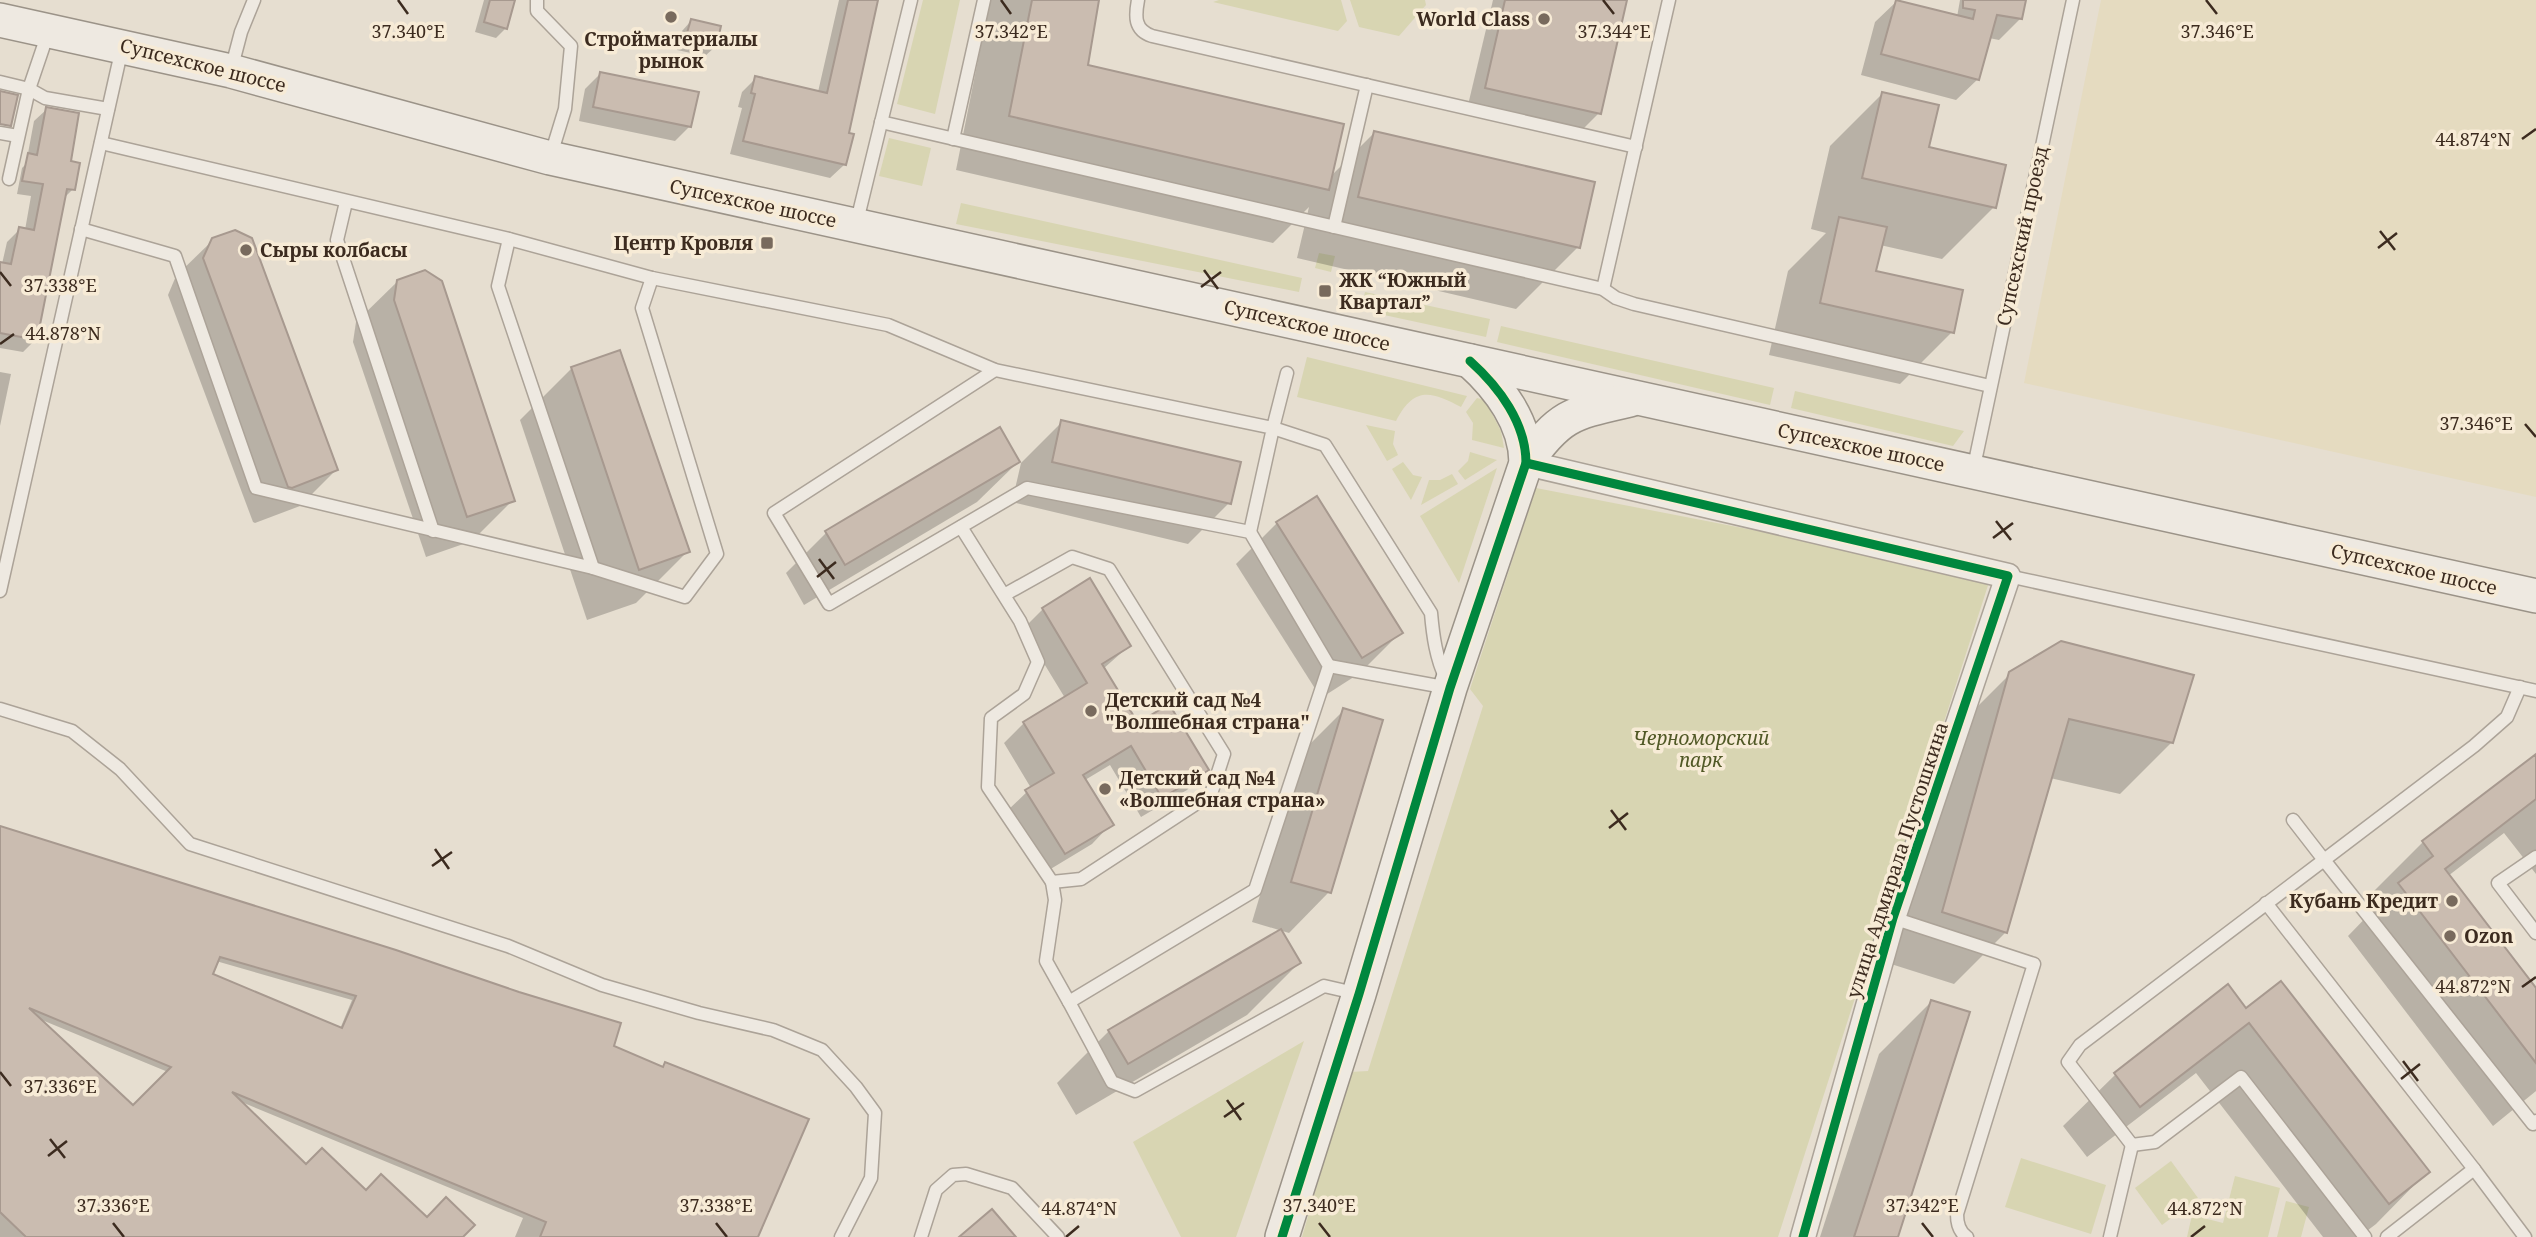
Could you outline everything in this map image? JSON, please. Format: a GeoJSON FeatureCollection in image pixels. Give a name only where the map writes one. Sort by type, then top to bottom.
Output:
{"type":"FeatureCollection","features":[{"type":"Feature","properties":{"kind":"main road","name":"Супсехское шоссе"},"geometry":{"type":"LineString","coordinates":[[0,20],[123,45],[231,71],[550,158],[2536,596]]}},
{"type":"Feature","properties":{"kind":"main road"},"geometry":{"type":"LineString","coordinates":[[1470,361],[1492,383],[1512,411],[1522,433],[1526,463]]}},
{"type":"Feature","properties":{"kind":"main road"},"geometry":{"type":"LineString","coordinates":[[1282,1237],[1359,995],[1450,688],[1526,463],[1549,434],[1568,418],[1588,410],[1639,398]]}},
{"type":"Feature","properties":{"kind":"street"},"geometry":{"type":"LineString","coordinates":[[1526,463],[2008,576]]}},
{"type":"Feature","properties":{"kind":"street","name":"улица Адмирала Пустошкина"},"geometry":{"type":"LineString","coordinates":[[1802,1237],[1893,918],[2008,576]]}},
{"type":"Feature","properties":{"kind":"lane"},"geometry":{"type":"LineString","coordinates":[[231,71],[241,32],[254,0]]}},
{"type":"Feature","properties":{"kind":"lane"},"geometry":{"type":"LineString","coordinates":[[537,0],[537,11],[571,46],[565,108],[550,158]]}},
{"type":"Feature","properties":{"kind":"lane"},"geometry":{"type":"LineString","coordinates":[[856,226],[911,0]]}},
{"type":"Feature","properties":{"kind":"lane"},"geometry":{"type":"LineString","coordinates":[[953,139],[984,0]]}},
{"type":"Feature","properties":{"kind":"lane"},"geometry":{"type":"LineString","coordinates":[[1138,0],[1136,21],[1144,33],[1636,147]]}},
{"type":"Feature","properties":{"kind":"lane"},"geometry":{"type":"LineString","coordinates":[[1603,289],[1669,0]]}},
{"type":"Feature","properties":{"kind":"lane","name":"Супсехский проезд"},"geometry":{"type":"LineString","coordinates":[[1972,471],[2073,0]]}},
{"type":"Feature","properties":{"kind":"lane"},"geometry":{"type":"LineString","coordinates":[[9,179],[29,89],[49,29]]}},
{"type":"Feature","properties":{"kind":"lane"},"geometry":{"type":"LineString","coordinates":[[0,591],[123,45]]}},
{"type":"Feature","properties":{"kind":"lane"},"geometry":{"type":"LineString","coordinates":[[0,82],[29,89],[45,98],[108,109]]}},
{"type":"Feature","properties":{"kind":"lane"},"geometry":{"type":"LineString","coordinates":[[1334,227],[1367,85]]}},
{"type":"Feature","properties":{"kind":"lane"},"geometry":{"type":"LineString","coordinates":[[881,122],[1603,289],[1616,298],[1634,304],[1990,386]]}},
{"type":"Feature","properties":{"kind":"lane"},"geometry":{"type":"LineString","coordinates":[[0,133],[18,136]]}},
{"type":"Feature","properties":{"kind":"lane"},"geometry":{"type":"LineString","coordinates":[[101,144],[509,239],[652,278],[888,325],[995,370],[1273,428],[1325,445],[1431,613],[1433,639],[1440,667],[1450,688]]}},
{"type":"Feature","properties":{"kind":"lane"},"geometry":{"type":"LineString","coordinates":[[346,202],[337,240],[433,531]]}},
{"type":"Feature","properties":{"kind":"lane"},"geometry":{"type":"LineString","coordinates":[[81,229],[175,256],[256,488],[593,568],[685,597],[717,554],[642,308],[652,278]]}},
{"type":"Feature","properties":{"kind":"lane"},"geometry":{"type":"LineString","coordinates":[[509,239],[498,286],[593,568]]}},
{"type":"Feature","properties":{"kind":"lane"},"geometry":{"type":"LineString","coordinates":[[995,370],[774,513],[829,604],[1027,488],[1250,532]]}},
{"type":"Feature","properties":{"kind":"lane"},"geometry":{"type":"LineString","coordinates":[[1069,1002],[1255,890],[1329,666],[1250,532],[1287,373]]}},
{"type":"Feature","properties":{"kind":"lane"},"geometry":{"type":"LineString","coordinates":[[961,527],[1020,621],[1038,662],[1024,694],[991,718],[988,787],[1052,881],[1055,900],[1046,961],[1112,1082],[1135,1091],[1324,986],[1359,995]]}},
{"type":"Feature","properties":{"kind":"lane"},"geometry":{"type":"LineString","coordinates":[[1004,595],[1072,557],[1109,569],[1224,754],[1211,794],[1082,879],[1052,881]]}},
{"type":"Feature","properties":{"kind":"lane"},"geometry":{"type":"LineString","coordinates":[[2008,576],[2536,691]]}},
{"type":"Feature","properties":{"kind":"lane"},"geometry":{"type":"LineString","coordinates":[[1329,666],[1450,688]]}},
{"type":"Feature","properties":{"kind":"lane"},"geometry":{"type":"LineString","coordinates":[[2132,1145],[2068,1062],[2080,1045],[2474,746],[2507,717],[2520,687]]}},
{"type":"Feature","properties":{"kind":"lane"},"geometry":{"type":"LineString","coordinates":[[0,709],[72,731],[120,769],[190,844],[508,946],[602,985],[699,1013],[773,1030],[822,1050],[856,1087],[875,1113],[872,1178],[841,1237]]}},
{"type":"Feature","properties":{"kind":"lane"},"geometry":{"type":"LineString","coordinates":[[2293,820],[2535,1124]]}},
{"type":"Feature","properties":{"kind":"lane"},"geometry":{"type":"LineString","coordinates":[[2536,857],[2498,883],[2536,933]]}},
{"type":"Feature","properties":{"kind":"lane"},"geometry":{"type":"LineString","coordinates":[[2266,904],[2525,1237]]}},
{"type":"Feature","properties":{"kind":"lane"},"geometry":{"type":"LineString","coordinates":[[1893,918],[2034,964],[1956,1214],[1957,1224],[1962,1234],[1967,1237]]}},
{"type":"Feature","properties":{"kind":"lane"},"geometry":{"type":"LineString","coordinates":[[2132,1145],[2155,1142],[2241,1077],[2365,1237]]}},
{"type":"Feature","properties":{"kind":"lane"},"geometry":{"type":"LineString","coordinates":[[2110,1237],[2132,1145]]}},
{"type":"Feature","properties":{"kind":"lane"},"geometry":{"type":"LineString","coordinates":[[2386,1237],[2474,1169]]}},
{"type":"Feature","properties":{"kind":"lane"},"geometry":{"type":"LineString","coordinates":[[921,1237],[936,1190],[953,1175],[965,1174],[1012,1188],[1058,1237]]}},
{"type":"Feature","properties":{"kind":"shaded area"},"geometry":{"type":"Polygon","coordinates":[[[2101,0],[2536,0],[2536,497],[2024,383],[2101,0]]]}},
{"type":"Feature","properties":{"kind":"green space"},"geometry":{"type":"Polygon","coordinates":[[[923,0],[960,0],[935,114],[897,104],[923,0]]]}},
{"type":"Feature","properties":{"kind":"green space"},"geometry":{"type":"Polygon","coordinates":[[[1341,0],[1347,21],[1338,31],[1213,2],[1341,0]]]}},
{"type":"Feature","properties":{"kind":"green space"},"geometry":{"type":"Polygon","coordinates":[[[1350,0],[1425,0],[1426,5],[1399,36],[1359,27],[1350,0]]]}},
{"type":"Feature","properties":{"kind":"green space"},"geometry":{"type":"Polygon","coordinates":[[[889,138],[931,148],[922,186],[879,176],[889,138]]]}},
{"type":"Feature","properties":{"kind":"green space"},"geometry":{"type":"Polygon","coordinates":[[[961,203],[1302,278],[1299,292],[956,224],[961,203]]]}},
{"type":"Feature","properties":{"kind":"green space"},"geometry":{"type":"Polygon","coordinates":[[[1319,253],[1335,256],[1331,272],[1315,268],[1319,253]]]}},
{"type":"Feature","properties":{"kind":"green space"},"geometry":{"type":"Polygon","coordinates":[[[1365,292],[1490,319],[1486,337],[1361,310],[1365,292]]]}},
{"type":"Feature","properties":{"kind":"green space"},"geometry":{"type":"Polygon","coordinates":[[[1501,326],[1774,388],[1770,405],[1497,342],[1501,326]]]}},
{"type":"Feature","properties":{"kind":"green space"},"geometry":{"type":"Polygon","coordinates":[[[1307,357],[1467,396],[1461,407],[1432,395],[1417,397],[1396,421],[1297,397],[1307,357]]]}},
{"type":"Feature","properties":{"kind":"green space"},"geometry":{"type":"Polygon","coordinates":[[[1795,391],[1964,431],[1953,446],[1791,408],[1795,391]]]}},
{"type":"Feature","properties":{"kind":"green space"},"geometry":{"type":"Polygon","coordinates":[[[1477,398],[1485,400],[1501,431],[1504,448],[1472,440],[1473,423],[1466,412],[1477,398]]]}},
{"type":"Feature","properties":{"kind":"green space"},"geometry":{"type":"Polygon","coordinates":[[[1366,425],[1395,431],[1393,444],[1398,455],[1387,461],[1366,425]]]}},
{"type":"Feature","properties":{"kind":"green space"},"geometry":{"type":"Polygon","coordinates":[[[1470,452],[1497,460],[1465,480],[1458,471],[1468,461],[1470,452]]]}},
{"type":"Feature","properties":{"kind":"green space"},"geometry":{"type":"Polygon","coordinates":[[[1403,462],[1413,475],[1422,477],[1411,500],[1392,469],[1403,462]]]}},
{"type":"Feature","properties":{"kind":"green space"},"geometry":{"type":"Polygon","coordinates":[[[1497,468],[1459,583],[1420,516],[1497,468]]]}},
{"type":"Feature","properties":{"kind":"green space"},"geometry":{"type":"Polygon","coordinates":[[[1452,474],[1458,484],[1421,505],[1429,480],[1440,480],[1452,474]]]}},
{"type":"Feature","properties":{"kind":"green space","name":"Черноморский парк"},"geometry":{"type":"Polygon","coordinates":[[[1536,488],[1991,576],[1778,1237],[1302,1237],[1350,1072],[1368,1071],[1483,706],[1470,689],[1536,488]]]}},
{"type":"Feature","properties":{"kind":"green space"},"geometry":{"type":"Polygon","coordinates":[[[1304,1041],[1236,1237],[1181,1237],[1133,1142],[1304,1041]]]}},
{"type":"Feature","properties":{"kind":"green space"},"geometry":{"type":"Polygon","coordinates":[[[2021,1158],[2106,1185],[2091,1234],[2005,1207],[2021,1158]]]}},
{"type":"Feature","properties":{"kind":"green space"},"geometry":{"type":"Polygon","coordinates":[[[2171,1161],[2198,1198],[2162,1225],[2135,1188],[2171,1161]]]}},
{"type":"Feature","properties":{"kind":"green space"},"geometry":{"type":"Polygon","coordinates":[[[2235,1176],[2280,1188],[2268,1237],[2187,1237],[2192,1215],[2223,1223],[2235,1176]]]}},
{"type":"Feature","properties":{"kind":"green space"},"geometry":{"type":"Polygon","coordinates":[[[2286,1201],[2309,1207],[2301,1237],[2277,1237],[2286,1201]]]}},
{"type":"Feature","properties":{"kind":"building"},"geometry":{"type":"Polygon","coordinates":[[[490,0],[515,0],[507,29],[484,22],[490,0]]]}},
{"type":"Feature","properties":{"kind":"building"},"geometry":{"type":"Polygon","coordinates":[[[848,0],[878,0],[849,133],[854,134],[846,165],[743,141],[755,94],[751,93],[755,76],[827,93],[848,0]]]}},
{"type":"Feature","properties":{"kind":"building"},"geometry":{"type":"Polygon","coordinates":[[[1032,0],[1099,0],[1088,65],[1344,124],[1329,190],[1009,116],[1032,0]]]}},
{"type":"Feature","properties":{"kind":"building"},"geometry":{"type":"Polygon","coordinates":[[[1505,0],[1627,0],[1601,114],[1485,88],[1505,0]]]}},
{"type":"Feature","properties":{"kind":"building"},"geometry":{"type":"Polygon","coordinates":[[[1896,0],[1973,19],[1975,10],[1963,8],[1963,0],[2026,0],[2022,19],[1997,15],[1979,80],[1881,54],[1896,0]]]}},
{"type":"Feature","properties":{"kind":"building"},"geometry":{"type":"Polygon","coordinates":[[[691,19],[721,26],[716,48],[685,40],[691,19]]]}},
{"type":"Feature","properties":{"kind":"building"},"geometry":{"type":"Polygon","coordinates":[[[600,72],[699,92],[691,127],[593,107],[600,72]]]}},
{"type":"Feature","properties":{"kind":"building"},"geometry":{"type":"Polygon","coordinates":[[[0,91],[18,95],[11,126],[0,124],[0,91]]]}},
{"type":"Feature","properties":{"kind":"building"},"geometry":{"type":"Polygon","coordinates":[[[1882,92],[1939,105],[1929,147],[2006,165],[1996,208],[1862,178],[1882,92]]]}},
{"type":"Feature","properties":{"kind":"building"},"geometry":{"type":"Polygon","coordinates":[[[46,107],[79,113],[71,161],[80,163],[75,190],[67,189],[37,340],[0,333],[0,262],[11,264],[19,227],[34,230],[43,184],[22,181],[28,153],[37,155],[46,107]]]}},
{"type":"Feature","properties":{"kind":"building"},"geometry":{"type":"Polygon","coordinates":[[[1374,131],[1595,182],[1580,248],[1358,197],[1374,131]]]}},
{"type":"Feature","properties":{"kind":"building"},"geometry":{"type":"Polygon","coordinates":[[[1839,217],[1887,227],[1876,271],[1963,290],[1954,333],[1820,303],[1839,217]]]}},
{"type":"Feature","properties":{"kind":"building"},"geometry":{"type":"Polygon","coordinates":[[[235,230],[252,238],[338,470],[292,488],[288,487],[203,258],[212,238],[235,230]]]}},
{"type":"Feature","properties":{"kind":"building"},"geometry":{"type":"Polygon","coordinates":[[[425,270],[442,281],[515,501],[467,517],[394,300],[397,280],[425,270]]]}},
{"type":"Feature","properties":{"kind":"building"},"geometry":{"type":"Polygon","coordinates":[[[620,350],[690,552],[639,570],[571,367],[620,350]]]}},
{"type":"Feature","properties":{"kind":"building"},"geometry":{"type":"Polygon","coordinates":[[[1061,420],[1241,462],[1231,504],[1052,462],[1061,420]]]}},
{"type":"Feature","properties":{"kind":"building"},"geometry":{"type":"Polygon","coordinates":[[[1000,427],[1020,462],[845,565],[825,531],[1000,427]]]}},
{"type":"Feature","properties":{"kind":"building"},"geometry":{"type":"Polygon","coordinates":[[[1317,496],[1403,633],[1362,658],[1276,522],[1317,496]]]}},
{"type":"Feature","properties":{"kind":"building"},"geometry":{"type":"Polygon","coordinates":[[[1090,578],[1131,646],[1102,664],[1138,723],[1169,704],[1209,770],[1162,798],[1131,746],[1083,775],[1114,825],[1065,854],[1025,790],[1054,773],[1023,722],[1087,683],[1042,608],[1090,578]]]}},
{"type":"Feature","properties":{"kind":"building"},"geometry":{"type":"Polygon","coordinates":[[[2061,641],[2194,675],[2173,743],[2069,719],[2007,933],[1942,912],[2009,672],[2061,641]]]}},
{"type":"Feature","properties":{"kind":"building"},"geometry":{"type":"Polygon","coordinates":[[[1343,708],[1383,720],[1331,893],[1291,882],[1343,708]]]}},
{"type":"Feature","properties":{"kind":"building"},"geometry":{"type":"Polygon","coordinates":[[[2536,754],[2536,799],[2445,869],[2536,988],[2536,1063],[2398,883],[2433,856],[2422,841],[2536,754]]]}},
{"type":"Feature","properties":{"kind":"building"},"geometry":{"type":"Polygon","coordinates":[[[0,826],[621,1023],[614,1046],[663,1067],[665,1062],[809,1119],[758,1237],[540,1237],[546,1222],[232,1092],[306,1164],[322,1148],[366,1190],[381,1174],[427,1217],[446,1197],[475,1225],[463,1237],[26,1237],[0,1212],[0,826]],[[220,957],[213,974],[342,1028],[356,996],[220,957]],[[29,1008],[133,1105],[171,1067],[29,1008]]]}},
{"type":"Feature","properties":{"kind":"building"},"geometry":{"type":"Polygon","coordinates":[[[1281,929],[1301,963],[1128,1064],[1108,1030],[1281,929]]]}},
{"type":"Feature","properties":{"kind":"building"},"geometry":{"type":"Polygon","coordinates":[[[2281,981],[2430,1172],[2389,1204],[2249,1023],[2140,1107],[2114,1073],[2228,984],[2246,1008],[2281,981]]]}},
{"type":"Feature","properties":{"kind":"building"},"geometry":{"type":"Polygon","coordinates":[[[1931,1000],[1970,1012],[1898,1237],[1854,1237],[1931,1000]]]}},
{"type":"Feature","properties":{"kind":"building"},"geometry":{"type":"Polygon","coordinates":[[[992,1209],[1016,1237],[959,1237],[992,1209]]]}},
{"type":"Feature","properties":{"kind":"cycle path"},"geometry":{"type":"LineString","coordinates":[[1282,1237],[1359,994],[1450,688],[1526,463],[1521,434],[1509,407],[1491,382],[1470,361]]}},
{"type":"Feature","properties":{"kind":"cycle path"},"geometry":{"type":"LineString","coordinates":[[1526,463],[2008,576],[1893,918],[1803,1237]]}},
{"type":"Feature","properties":{"kind":"place","name":"Стройматериалы рынок"},"geometry":{"type":"Point","coordinates":[671,17]}},
{"type":"Feature","properties":{"kind":"place","name":"World Class"},"geometry":{"type":"Point","coordinates":[1544,19]}},
{"type":"Feature","properties":{"kind":"place","name":"Центр Кровля"},"geometry":{"type":"Point","coordinates":[767,243]}},
{"type":"Feature","properties":{"kind":"place","name":"Сыры колбасы"},"geometry":{"type":"Point","coordinates":[246,250]}},
{"type":"Feature","properties":{"kind":"place","name":"ЖК “Южный Квартал”"},"geometry":{"type":"Point","coordinates":[1325,291]}},
{"type":"Feature","properties":{"kind":"place","name":"Детский сад №4 \"Волшебная страна\""},"geometry":{"type":"Point","coordinates":[1091,711]}},
{"type":"Feature","properties":{"kind":"place","name":"Детский сад №4 «Волшебная страна»"},"geometry":{"type":"Point","coordinates":[1105,789]}},
{"type":"Feature","properties":{"kind":"place","name":"Кубань Кредит"},"geometry":{"type":"Point","coordinates":[2452,901]}},
{"type":"Feature","properties":{"kind":"place","name":"Ozon"},"geometry":{"type":"Point","coordinates":[2450,936]}}]}
